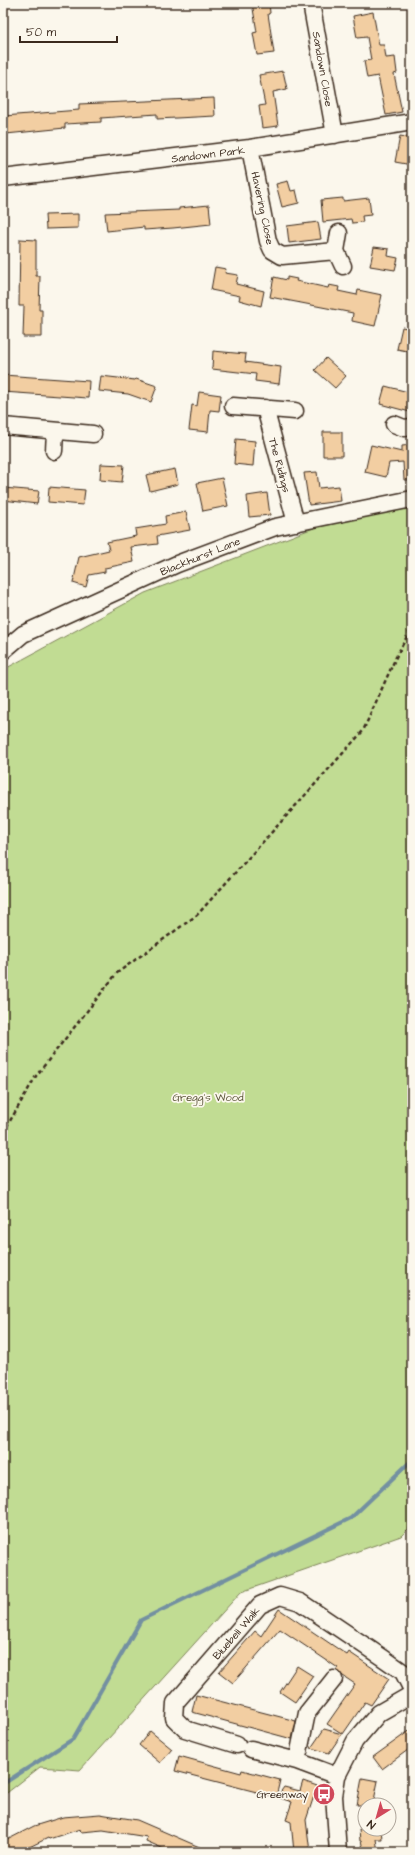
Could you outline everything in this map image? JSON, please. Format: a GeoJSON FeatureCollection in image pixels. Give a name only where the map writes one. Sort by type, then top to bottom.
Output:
{"type":"FeatureCollection","features":[{"type":"Feature","properties":{"kind":"street","name":"Sandown Close"},"geometry":{"type":"LineString","coordinates":[[311,3],[335,135]]}},
{"type":"Feature","properties":{"kind":"street","name":"Sandown Park"},"geometry":{"type":"LineString","coordinates":[[3,178],[250,148],[412,122]]}},
{"type":"Feature","properties":{"kind":"street","name":"Havering Close"},"geometry":{"type":"LineString","coordinates":[[250,148],[268,241],[272,250],[282,256],[336,251]]}},
{"type":"Feature","properties":{"kind":"street"},"geometry":{"type":"LineString","coordinates":[[339,232],[336,251],[344,266]]}},
{"type":"Feature","properties":{"kind":"street"},"geometry":{"type":"LineString","coordinates":[[233,406],[295,411]]}},
{"type":"Feature","properties":{"kind":"street","name":"The Ridings"},"geometry":{"type":"LineString","coordinates":[[265,408],[296,522]]}},
{"type":"Feature","properties":{"kind":"street"},"geometry":{"type":"LineString","coordinates":[[394,424],[404,428],[412,427]]}},
{"type":"Feature","properties":{"kind":"street"},"geometry":{"type":"LineString","coordinates":[[3,426],[93,434]]}},
{"type":"Feature","properties":{"kind":"street"},"geometry":{"type":"LineString","coordinates":[[54,451],[56,431]]}},
{"type":"Feature","properties":{"kind":"street","name":"Blackhurst Lane"},"geometry":{"type":"LineString","coordinates":[[3,651],[23,634],[171,567],[275,526],[412,499]]}},
{"type":"Feature","properties":{"kind":"street","name":"Bluebell Walk"},"geometry":{"type":"LineString","coordinates":[[337,1776],[297,1761],[185,1729],[174,1718],[175,1703],[260,1605],[280,1596],[300,1602],[403,1672],[412,1690]]}},
{"type":"Feature","properties":{"kind":"street"},"geometry":{"type":"LineString","coordinates":[[297,1761],[307,1713],[334,1679]]}},
{"type":"Feature","properties":{"kind":"street"},"geometry":{"type":"LineString","coordinates":[[338,1852],[334,1796],[337,1776],[355,1741],[379,1712],[412,1694]]}},
{"type":"Feature","properties":{"kind":"path"},"geometry":{"type":"LineString","coordinates":[[3,1133],[36,1076],[117,973],[197,915],[363,731],[396,657],[412,627]]}},
{"type":"Feature","properties":{"kind":"green space","name":"Gregg's Wood"},"geometry":{"type":"Polygon","coordinates":[[[412,490],[412,1525],[401,1536],[241,1592],[80,1770],[40,1767],[3,1796],[3,670],[145,593],[412,490]]]}},
{"type":"Feature","properties":{"kind":"building"},"geometry":{"type":"Polygon","coordinates":[[[252,3],[269,3],[270,13],[268,14],[274,53],[257,55],[253,33],[257,32],[252,3]]]}},
{"type":"Feature","properties":{"kind":"building"},"geometry":{"type":"Polygon","coordinates":[[[373,12],[379,45],[384,45],[386,58],[395,57],[397,73],[394,74],[402,112],[386,115],[378,76],[367,78],[364,61],[371,60],[367,37],[357,38],[353,16],[373,12]]]}},
{"type":"Feature","properties":{"kind":"building"},"geometry":{"type":"Polygon","coordinates":[[[283,71],[287,89],[273,92],[278,126],[262,128],[259,106],[265,105],[259,75],[283,71]]]}},
{"type":"Feature","properties":{"kind":"building"},"geometry":{"type":"Polygon","coordinates":[[[214,98],[215,116],[157,119],[157,114],[101,118],[101,122],[65,124],[65,128],[6,134],[4,116],[79,110],[79,104],[214,98]]]}},
{"type":"Feature","properties":{"kind":"building"},"geometry":{"type":"Polygon","coordinates":[[[400,136],[412,138],[412,165],[395,162],[400,136]]]}},
{"type":"Feature","properties":{"kind":"building"},"geometry":{"type":"Polygon","coordinates":[[[288,181],[291,191],[296,190],[299,203],[282,207],[276,184],[288,181]]]}},
{"type":"Feature","properties":{"kind":"building"},"geometry":{"type":"Polygon","coordinates":[[[343,198],[343,201],[369,198],[371,215],[362,216],[363,222],[352,223],[351,219],[323,222],[321,200],[343,198]]]}},
{"type":"Feature","properties":{"kind":"building"},"geometry":{"type":"Polygon","coordinates":[[[209,205],[211,224],[144,230],[144,227],[107,231],[105,213],[179,210],[179,208],[209,205]]]}},
{"type":"Feature","properties":{"kind":"building"},"geometry":{"type":"Polygon","coordinates":[[[78,214],[78,228],[46,229],[45,215],[78,214]]]}},
{"type":"Feature","properties":{"kind":"building"},"geometry":{"type":"Polygon","coordinates":[[[318,222],[321,239],[289,243],[287,226],[318,222]]]}},
{"type":"Feature","properties":{"kind":"building"},"geometry":{"type":"Polygon","coordinates":[[[20,239],[36,240],[36,276],[40,276],[39,310],[42,310],[42,337],[23,337],[24,306],[19,306],[20,239]]]}},
{"type":"Feature","properties":{"kind":"building"},"geometry":{"type":"Polygon","coordinates":[[[374,247],[389,249],[388,256],[398,258],[395,270],[370,266],[374,247]]]}},
{"type":"Feature","properties":{"kind":"building"},"geometry":{"type":"Polygon","coordinates":[[[215,267],[226,269],[225,273],[238,275],[236,284],[264,291],[261,306],[239,300],[240,296],[211,290],[215,267]]]}},
{"type":"Feature","properties":{"kind":"building"},"geometry":{"type":"Polygon","coordinates":[[[274,277],[287,280],[287,277],[297,279],[296,281],[328,288],[329,285],[339,287],[338,291],[357,295],[358,290],[382,295],[375,326],[352,321],[353,313],[270,297],[274,277]]]}},
{"type":"Feature","properties":{"kind":"building"},"geometry":{"type":"Polygon","coordinates":[[[402,327],[412,329],[412,352],[397,349],[402,327]]]}},
{"type":"Feature","properties":{"kind":"building"},"geometry":{"type":"Polygon","coordinates":[[[213,351],[246,354],[245,362],[281,367],[279,384],[255,381],[256,374],[212,369],[213,351]]]}},
{"type":"Feature","properties":{"kind":"building"},"geometry":{"type":"Polygon","coordinates":[[[326,358],[346,376],[335,388],[315,370],[326,358]]]}},
{"type":"Feature","properties":{"kind":"building"},"geometry":{"type":"Polygon","coordinates":[[[3,375],[89,381],[88,398],[3,392],[3,375]]]}},
{"type":"Feature","properties":{"kind":"building"},"geometry":{"type":"Polygon","coordinates":[[[101,376],[136,379],[157,386],[151,402],[128,394],[99,391],[101,376]]]}},
{"type":"Feature","properties":{"kind":"building"},"geometry":{"type":"Polygon","coordinates":[[[385,386],[412,393],[410,412],[380,404],[385,386]]]}},
{"type":"Feature","properties":{"kind":"building"},"geometry":{"type":"Polygon","coordinates":[[[199,392],[221,395],[219,411],[210,410],[208,432],[189,430],[192,405],[197,406],[199,392]]]}},
{"type":"Feature","properties":{"kind":"building"},"geometry":{"type":"Polygon","coordinates":[[[323,432],[342,432],[342,456],[323,456],[323,432]]]}},
{"type":"Feature","properties":{"kind":"building"},"geometry":{"type":"Polygon","coordinates":[[[236,439],[255,441],[253,466],[234,464],[236,439]]]}},
{"type":"Feature","properties":{"kind":"building"},"geometry":{"type":"Polygon","coordinates":[[[371,445],[402,452],[402,446],[412,445],[412,480],[404,480],[403,462],[389,463],[386,477],[365,472],[371,445]]]}},
{"type":"Feature","properties":{"kind":"building"},"geometry":{"type":"Polygon","coordinates":[[[101,464],[124,465],[122,482],[100,480],[101,464]]]}},
{"type":"Feature","properties":{"kind":"building"},"geometry":{"type":"Polygon","coordinates":[[[175,469],[178,484],[150,491],[146,475],[175,469]]]}},
{"type":"Feature","properties":{"kind":"building"},"geometry":{"type":"Polygon","coordinates":[[[317,472],[319,488],[339,486],[341,501],[309,505],[304,473],[317,472]]]}},
{"type":"Feature","properties":{"kind":"building"},"geometry":{"type":"Polygon","coordinates":[[[222,478],[228,506],[203,511],[197,483],[222,478]]]}},
{"type":"Feature","properties":{"kind":"building"},"geometry":{"type":"Polygon","coordinates":[[[49,487],[85,490],[83,505],[48,502],[49,487]]]}},
{"type":"Feature","properties":{"kind":"building"},"geometry":{"type":"Polygon","coordinates":[[[3,488],[39,491],[37,504],[3,500],[3,488]]]}},
{"type":"Feature","properties":{"kind":"building"},"geometry":{"type":"Polygon","coordinates":[[[267,493],[270,515],[249,517],[247,496],[267,493]]]}},
{"type":"Feature","properties":{"kind":"building"},"geometry":{"type":"Polygon","coordinates":[[[186,512],[190,530],[157,536],[158,544],[131,547],[134,562],[105,568],[105,572],[89,575],[86,587],[73,583],[79,557],[109,550],[107,542],[136,536],[135,529],[166,524],[165,516],[186,512]]]}},
{"type":"Feature","properties":{"kind":"building"},"geometry":{"type":"Polygon","coordinates":[[[279,1609],[347,1655],[349,1652],[389,1679],[371,1705],[365,1702],[343,1734],[327,1724],[355,1684],[343,1676],[337,1670],[338,1668],[280,1629],[233,1683],[219,1672],[255,1631],[261,1636],[279,1609]]]}},
{"type":"Feature","properties":{"kind":"building"},"geometry":{"type":"Polygon","coordinates":[[[297,1666],[313,1676],[295,1702],[280,1692],[297,1666]]]}},
{"type":"Feature","properties":{"kind":"building"},"geometry":{"type":"Polygon","coordinates":[[[196,1695],[296,1721],[292,1739],[192,1712],[196,1695]]]}},
{"type":"Feature","properties":{"kind":"building"},"geometry":{"type":"Polygon","coordinates":[[[324,1729],[342,1734],[329,1753],[311,1748],[324,1729]]]}},
{"type":"Feature","properties":{"kind":"building"},"geometry":{"type":"Polygon","coordinates":[[[412,1729],[412,1747],[382,1769],[373,1757],[412,1729]]]}},
{"type":"Feature","properties":{"kind":"building"},"geometry":{"type":"Polygon","coordinates":[[[150,1731],[172,1749],[160,1763],[139,1745],[150,1731]]]}},
{"type":"Feature","properties":{"kind":"building"},"geometry":{"type":"Polygon","coordinates":[[[179,1756],[241,1773],[242,1770],[280,1780],[276,1797],[175,1771],[179,1756]]]}},
{"type":"Feature","properties":{"kind":"building"},"geometry":{"type":"Polygon","coordinates":[[[362,1778],[378,1781],[375,1797],[358,1797],[362,1778]]]}},
{"type":"Feature","properties":{"kind":"building"},"geometry":{"type":"Polygon","coordinates":[[[303,1781],[320,1787],[317,1797],[314,1796],[306,1820],[310,1852],[294,1852],[291,1822],[286,1820],[292,1802],[277,1797],[284,1787],[300,1791],[303,1781]]]}},
{"type":"Feature","properties":{"kind":"building"},"geometry":{"type":"Polygon","coordinates":[[[100,1814],[137,1820],[211,1852],[171,1852],[146,1841],[147,1837],[103,1830],[81,1832],[80,1829],[49,1839],[48,1838],[19,1852],[3,1852],[3,1842],[34,1826],[63,1817],[100,1814]]]}},
{"type":"Feature","properties":{"kind":"building"},"geometry":{"type":"Polygon","coordinates":[[[360,1837],[382,1837],[382,1839],[376,1839],[378,1852],[364,1852],[360,1837]]]}},
{"type":"Feature","properties":{"kind":"waterway"},"geometry":{"type":"LineString","coordinates":[[3,1784],[73,1739],[141,1620],[351,1518],[412,1460]]}},
{"type":"Feature","properties":{"kind":"place","name":"Greenway"},"geometry":{"type":"Point","coordinates":[324,1794]}}]}
